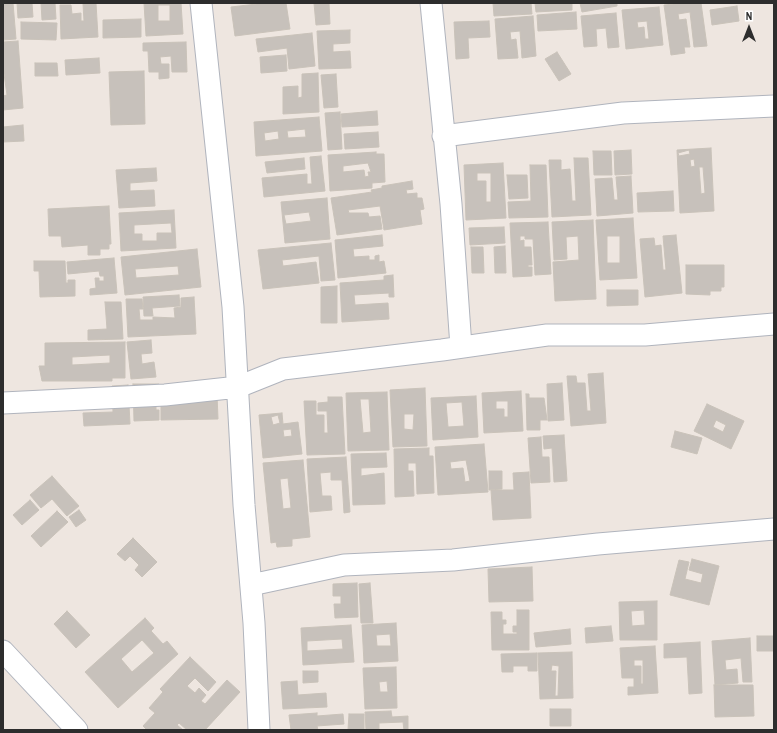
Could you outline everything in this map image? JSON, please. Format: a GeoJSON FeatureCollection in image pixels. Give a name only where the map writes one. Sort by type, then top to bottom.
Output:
{"type":"FeatureCollection","features":[{"type":"Feature","properties":{"kind":"street"},"geometry":{"type":"LineString","coordinates":[[201,3],[233,307],[259,730]]}},
{"type":"Feature","properties":{"kind":"street"},"geometry":{"type":"LineString","coordinates":[[431,3],[443,136],[451,204],[460,347]]}},
{"type":"Feature","properties":{"kind":"street"},"geometry":{"type":"LineString","coordinates":[[443,136],[623,113],[774,106]]}},
{"type":"Feature","properties":{"kind":"street"},"geometry":{"type":"LineString","coordinates":[[3,402],[165,395],[238,387],[283,369],[460,347],[547,334],[645,334],[774,324]]}},
{"type":"Feature","properties":{"kind":"street"},"geometry":{"type":"LineString","coordinates":[[251,585],[344,565],[453,560],[598,544],[774,529]]}},
{"type":"Feature","properties":{"kind":"street"},"geometry":{"type":"LineString","coordinates":[[3,651],[78,730]]}},
{"type":"Feature","properties":{"kind":"building"},"geometry":{"type":"Polygon","coordinates":[[[3,3],[13,3],[16,39],[3,40],[3,3]]]}},
{"type":"Feature","properties":{"kind":"building"},"geometry":{"type":"Polygon","coordinates":[[[17,3],[32,3],[33,17],[18,18],[17,3]]]}},
{"type":"Feature","properties":{"kind":"building"},"geometry":{"type":"Polygon","coordinates":[[[41,3],[55,3],[56,19],[42,20],[41,3]]]}},
{"type":"Feature","properties":{"kind":"building"},"geometry":{"type":"Polygon","coordinates":[[[96,3],[98,37],[61,39],[60,5],[71,5],[72,14],[81,13],[81,21],[84,21],[83,4],[96,3]]]}},
{"type":"Feature","properties":{"kind":"building"},"geometry":{"type":"Polygon","coordinates":[[[144,3],[181,3],[183,34],[146,36],[144,3]],[[158,5],[158,21],[170,21],[170,5],[158,5]]]}},
{"type":"Feature","properties":{"kind":"building"},"geometry":{"type":"Polygon","coordinates":[[[265,3],[286,3],[290,29],[235,36],[231,7],[265,3]]]}},
{"type":"Feature","properties":{"kind":"building"},"geometry":{"type":"Polygon","coordinates":[[[314,3],[329,3],[330,24],[316,25],[314,3]]]}},
{"type":"Feature","properties":{"kind":"building"},"geometry":{"type":"Polygon","coordinates":[[[493,3],[531,3],[532,14],[494,16],[493,3]]]}},
{"type":"Feature","properties":{"kind":"building"},"geometry":{"type":"Polygon","coordinates":[[[535,3],[572,3],[572,10],[536,12],[535,3]]]}},
{"type":"Feature","properties":{"kind":"building"},"geometry":{"type":"Polygon","coordinates":[[[580,3],[617,3],[617,6],[582,12],[580,3]]]}},
{"type":"Feature","properties":{"kind":"building"},"geometry":{"type":"Polygon","coordinates":[[[701,3],[707,46],[694,47],[690,12],[678,14],[679,20],[686,19],[690,47],[684,47],[685,53],[671,55],[664,5],[701,3]]]}},
{"type":"Feature","properties":{"kind":"building"},"geometry":{"type":"Polygon","coordinates":[[[737,6],[739,21],[712,25],[710,10],[737,6]]]}},
{"type":"Feature","properties":{"kind":"building"},"geometry":{"type":"Polygon","coordinates":[[[659,7],[663,45],[626,49],[622,10],[659,7]],[[647,21],[637,22],[638,28],[644,27],[645,39],[649,39],[647,21]]]}},
{"type":"Feature","properties":{"kind":"building"},"geometry":{"type":"Polygon","coordinates":[[[576,12],[577,29],[538,31],[537,15],[576,12]]]}},
{"type":"Feature","properties":{"kind":"building"},"geometry":{"type":"Polygon","coordinates":[[[616,13],[619,47],[608,48],[606,28],[596,29],[597,46],[584,47],[581,16],[616,13]]]}},
{"type":"Feature","properties":{"kind":"building"},"geometry":{"type":"Polygon","coordinates":[[[533,16],[536,56],[522,58],[520,31],[510,32],[511,40],[516,39],[518,58],[498,59],[495,19],[533,16]]]}},
{"type":"Feature","properties":{"kind":"building"},"geometry":{"type":"Polygon","coordinates":[[[141,19],[141,37],[103,38],[103,20],[141,19]]]}},
{"type":"Feature","properties":{"kind":"building"},"geometry":{"type":"Polygon","coordinates":[[[489,21],[490,37],[468,38],[469,58],[456,59],[454,22],[489,21]]]}},
{"type":"Feature","properties":{"kind":"building"},"geometry":{"type":"Polygon","coordinates":[[[21,22],[57,23],[56,40],[21,39],[21,22]]]}},
{"type":"Feature","properties":{"kind":"building"},"geometry":{"type":"Polygon","coordinates":[[[350,30],[350,43],[333,44],[333,52],[350,51],[351,68],[319,69],[317,31],[350,30]]]}},
{"type":"Feature","properties":{"kind":"building"},"geometry":{"type":"Polygon","coordinates":[[[312,33],[315,66],[289,69],[287,48],[258,52],[256,39],[312,33]]]}},
{"type":"Feature","properties":{"kind":"building"},"geometry":{"type":"Polygon","coordinates":[[[18,41],[23,108],[3,110],[3,96],[7,95],[3,67],[3,42],[18,41]]]}},
{"type":"Feature","properties":{"kind":"building"},"geometry":{"type":"Polygon","coordinates":[[[186,42],[187,72],[172,72],[171,56],[160,57],[161,64],[169,64],[169,78],[159,79],[159,72],[149,72],[148,51],[143,51],[143,43],[186,42]]]}},
{"type":"Feature","properties":{"kind":"building"},"geometry":{"type":"Polygon","coordinates":[[[557,52],[571,74],[559,81],[545,59],[557,52]]]}},
{"type":"Feature","properties":{"kind":"building"},"geometry":{"type":"Polygon","coordinates":[[[286,55],[287,71],[261,73],[260,57],[286,55]]]}},
{"type":"Feature","properties":{"kind":"building"},"geometry":{"type":"Polygon","coordinates":[[[99,58],[100,73],[66,75],[65,60],[99,58]]]}},
{"type":"Feature","properties":{"kind":"building"},"geometry":{"type":"Polygon","coordinates":[[[35,63],[57,63],[58,76],[35,76],[35,63]]]}},
{"type":"Feature","properties":{"kind":"building"},"geometry":{"type":"Polygon","coordinates":[[[144,71],[145,124],[111,125],[109,72],[144,71]]]}},
{"type":"Feature","properties":{"kind":"building"},"geometry":{"type":"Polygon","coordinates":[[[318,73],[319,112],[283,114],[283,87],[298,86],[298,98],[302,97],[302,74],[318,73]]]}},
{"type":"Feature","properties":{"kind":"building"},"geometry":{"type":"Polygon","coordinates":[[[336,74],[338,107],[324,108],[321,75],[336,74]]]}},
{"type":"Feature","properties":{"kind":"building"},"geometry":{"type":"Polygon","coordinates":[[[377,111],[378,125],[342,127],[341,114],[377,111]]]}},
{"type":"Feature","properties":{"kind":"building"},"geometry":{"type":"Polygon","coordinates":[[[340,112],[342,149],[328,150],[325,113],[340,112]]]}},
{"type":"Feature","properties":{"kind":"building"},"geometry":{"type":"Polygon","coordinates":[[[319,117],[322,151],[256,156],[254,122],[319,117]],[[305,129],[287,131],[288,138],[306,137],[305,129]],[[278,131],[264,133],[265,141],[279,139],[278,131]]]}},
{"type":"Feature","properties":{"kind":"building"},"geometry":{"type":"Polygon","coordinates":[[[23,125],[24,141],[3,142],[3,127],[23,125]]]}},
{"type":"Feature","properties":{"kind":"building"},"geometry":{"type":"Polygon","coordinates":[[[378,132],[379,147],[345,149],[344,134],[378,132]]]}},
{"type":"Feature","properties":{"kind":"building"},"geometry":{"type":"Polygon","coordinates":[[[711,148],[714,211],[680,213],[677,150],[711,148]],[[689,150],[678,153],[679,156],[690,154],[689,150]],[[694,159],[690,160],[691,167],[695,166],[694,159]],[[699,167],[701,194],[705,193],[703,167],[699,167]]]}},
{"type":"Feature","properties":{"kind":"building"},"geometry":{"type":"Polygon","coordinates":[[[631,150],[632,174],[615,175],[614,151],[631,150]]]}},
{"type":"Feature","properties":{"kind":"building"},"geometry":{"type":"Polygon","coordinates":[[[593,151],[611,151],[612,175],[594,175],[593,151]]]}},
{"type":"Feature","properties":{"kind":"building"},"geometry":{"type":"Polygon","coordinates":[[[376,152],[376,154],[384,154],[385,182],[372,183],[372,188],[330,191],[328,155],[376,152]],[[368,163],[343,166],[343,172],[364,170],[365,177],[369,176],[368,172],[371,172],[368,163]]]}},
{"type":"Feature","properties":{"kind":"building"},"geometry":{"type":"Polygon","coordinates":[[[321,156],[325,191],[264,197],[262,178],[307,174],[307,184],[312,184],[310,157],[321,156]]]}},
{"type":"Feature","properties":{"kind":"building"},"geometry":{"type":"Polygon","coordinates":[[[304,158],[305,169],[267,173],[265,162],[304,158]]]}},
{"type":"Feature","properties":{"kind":"building"},"geometry":{"type":"Polygon","coordinates":[[[574,158],[588,158],[591,215],[552,217],[549,160],[561,160],[561,170],[570,169],[572,201],[576,201],[574,158]]]}},
{"type":"Feature","properties":{"kind":"building"},"geometry":{"type":"Polygon","coordinates":[[[503,163],[506,218],[466,220],[464,165],[503,163]],[[477,173],[477,181],[486,181],[486,202],[491,202],[491,173],[477,173]]]}},
{"type":"Feature","properties":{"kind":"building"},"geometry":{"type":"Polygon","coordinates":[[[530,165],[546,165],[548,217],[509,218],[508,202],[531,201],[530,165]]]}},
{"type":"Feature","properties":{"kind":"building"},"geometry":{"type":"Polygon","coordinates":[[[156,168],[157,181],[130,183],[130,191],[154,190],[155,206],[119,208],[116,170],[156,168]]]}},
{"type":"Feature","properties":{"kind":"building"},"geometry":{"type":"Polygon","coordinates":[[[507,175],[527,175],[528,198],[509,199],[507,175]]]}},
{"type":"Feature","properties":{"kind":"building"},"geometry":{"type":"Polygon","coordinates":[[[631,176],[633,213],[597,216],[595,179],[612,178],[614,200],[618,200],[616,177],[631,176]]]}},
{"type":"Feature","properties":{"kind":"building"},"geometry":{"type":"Polygon","coordinates":[[[412,181],[413,189],[406,190],[407,194],[417,193],[417,198],[422,198],[424,209],[420,210],[422,224],[384,230],[380,206],[348,210],[349,213],[368,213],[369,217],[380,216],[382,229],[337,235],[331,198],[372,192],[371,190],[382,188],[382,186],[412,181]]]}},
{"type":"Feature","properties":{"kind":"building"},"geometry":{"type":"Polygon","coordinates":[[[673,191],[674,211],[638,212],[637,193],[673,191]]]}},
{"type":"Feature","properties":{"kind":"building"},"geometry":{"type":"Polygon","coordinates":[[[327,198],[330,239],[285,243],[281,202],[327,198]],[[309,212],[284,215],[286,224],[311,221],[309,212]]]}},
{"type":"Feature","properties":{"kind":"building"},"geometry":{"type":"Polygon","coordinates":[[[109,206],[111,244],[109,244],[109,249],[100,249],[100,255],[88,255],[88,245],[62,247],[61,236],[49,236],[48,209],[109,206]]]}},
{"type":"Feature","properties":{"kind":"building"},"geometry":{"type":"Polygon","coordinates":[[[174,210],[176,248],[121,251],[119,213],[174,210]],[[171,223],[134,225],[134,234],[142,234],[142,241],[157,241],[157,233],[172,233],[171,223]]]}},
{"type":"Feature","properties":{"kind":"building"},"geometry":{"type":"Polygon","coordinates":[[[633,218],[637,278],[600,280],[596,220],[633,218]],[[607,236],[607,263],[620,263],[620,236],[607,236]]]}},
{"type":"Feature","properties":{"kind":"building"},"geometry":{"type":"Polygon","coordinates":[[[593,220],[596,299],[555,301],[553,262],[579,260],[578,236],[566,237],[567,259],[554,260],[552,222],[593,220]]]}},
{"type":"Feature","properties":{"kind":"building"},"geometry":{"type":"Polygon","coordinates":[[[548,222],[551,274],[535,275],[533,239],[525,239],[525,236],[520,236],[520,241],[524,240],[524,247],[531,247],[532,265],[528,265],[528,267],[532,267],[532,276],[513,277],[510,223],[548,222]]]}},
{"type":"Feature","properties":{"kind":"building"},"geometry":{"type":"Polygon","coordinates":[[[504,227],[505,243],[470,245],[469,228],[504,227]]]}},
{"type":"Feature","properties":{"kind":"building"},"geometry":{"type":"Polygon","coordinates":[[[382,235],[383,246],[353,249],[354,257],[369,256],[369,260],[375,260],[375,256],[379,255],[379,262],[384,261],[386,273],[338,278],[335,240],[382,235]]]}},
{"type":"Feature","properties":{"kind":"building"},"geometry":{"type":"Polygon","coordinates":[[[676,235],[682,293],[645,297],[640,239],[654,238],[655,246],[661,245],[663,270],[666,270],[663,236],[676,235]]]}},
{"type":"Feature","properties":{"kind":"building"},"geometry":{"type":"Polygon","coordinates":[[[331,243],[335,280],[321,281],[319,256],[282,260],[283,266],[316,262],[319,283],[263,289],[258,250],[331,243]]]}},
{"type":"Feature","properties":{"kind":"building"},"geometry":{"type":"Polygon","coordinates":[[[505,246],[506,273],[495,273],[494,247],[505,246]]]}},
{"type":"Feature","properties":{"kind":"building"},"geometry":{"type":"Polygon","coordinates":[[[471,247],[483,247],[484,273],[472,273],[471,247]]]}},
{"type":"Feature","properties":{"kind":"building"},"geometry":{"type":"Polygon","coordinates":[[[197,249],[201,287],[125,295],[121,257],[197,249]],[[178,266],[135,269],[136,278],[179,275],[178,266]]]}},
{"type":"Feature","properties":{"kind":"building"},"geometry":{"type":"Polygon","coordinates":[[[114,258],[117,293],[90,295],[90,289],[96,288],[95,278],[99,278],[99,281],[104,281],[104,276],[100,276],[99,271],[68,274],[67,262],[114,258]]]}},
{"type":"Feature","properties":{"kind":"building"},"geometry":{"type":"Polygon","coordinates":[[[34,261],[65,261],[66,283],[68,283],[68,280],[75,280],[75,296],[40,297],[39,271],[34,271],[34,261]]]}},
{"type":"Feature","properties":{"kind":"building"},"geometry":{"type":"Polygon","coordinates":[[[686,265],[724,265],[724,287],[721,287],[721,291],[710,291],[710,295],[686,294],[686,265]]]}},
{"type":"Feature","properties":{"kind":"building"},"geometry":{"type":"Polygon","coordinates":[[[393,275],[394,297],[389,297],[389,293],[354,295],[355,305],[388,303],[389,319],[342,322],[340,283],[384,280],[384,276],[393,275]]]}},
{"type":"Feature","properties":{"kind":"building"},"geometry":{"type":"Polygon","coordinates":[[[337,286],[337,323],[321,323],[321,287],[337,286]]]}},
{"type":"Feature","properties":{"kind":"building"},"geometry":{"type":"Polygon","coordinates":[[[607,290],[638,290],[638,305],[607,306],[607,290]]]}},
{"type":"Feature","properties":{"kind":"building"},"geometry":{"type":"Polygon","coordinates":[[[179,295],[180,306],[152,308],[153,316],[144,316],[143,297],[179,295]]]}},
{"type":"Feature","properties":{"kind":"building"},"geometry":{"type":"Polygon","coordinates":[[[194,297],[196,334],[128,337],[126,299],[142,299],[143,309],[139,309],[140,320],[153,320],[153,317],[175,318],[174,308],[181,307],[181,298],[194,297]]]}},
{"type":"Feature","properties":{"kind":"building"},"geometry":{"type":"Polygon","coordinates":[[[105,302],[121,302],[123,339],[88,340],[88,330],[107,329],[105,302]]]}},
{"type":"Feature","properties":{"kind":"building"},"geometry":{"type":"Polygon","coordinates":[[[151,340],[152,353],[141,354],[142,364],[154,362],[156,377],[131,379],[127,342],[151,340]]]}},
{"type":"Feature","properties":{"kind":"building"},"geometry":{"type":"Polygon","coordinates":[[[125,342],[125,378],[112,378],[112,381],[42,381],[39,366],[45,366],[45,343],[125,342]],[[110,355],[72,357],[72,365],[110,363],[110,355]]]}},
{"type":"Feature","properties":{"kind":"building"},"geometry":{"type":"Polygon","coordinates":[[[603,373],[606,423],[571,426],[567,376],[576,376],[577,383],[585,383],[587,411],[591,411],[588,374],[603,373]]]}},
{"type":"Feature","properties":{"kind":"building"},"geometry":{"type":"Polygon","coordinates":[[[562,383],[564,420],[548,421],[547,384],[562,383]]]}},
{"type":"Feature","properties":{"kind":"building"},"geometry":{"type":"Polygon","coordinates":[[[133,384],[159,384],[160,394],[156,402],[156,410],[159,410],[159,420],[134,421],[133,384]]]}},
{"type":"Feature","properties":{"kind":"building"},"geometry":{"type":"Polygon","coordinates":[[[128,385],[130,424],[84,426],[83,413],[113,412],[112,386],[128,385]]]}},
{"type":"Feature","properties":{"kind":"building"},"geometry":{"type":"Polygon","coordinates":[[[425,388],[427,446],[393,447],[390,390],[425,388]],[[404,414],[404,429],[413,430],[414,414],[404,414]]]}},
{"type":"Feature","properties":{"kind":"building"},"geometry":{"type":"Polygon","coordinates":[[[521,391],[523,431],[484,433],[482,393],[521,391]],[[496,401],[496,409],[504,409],[504,417],[508,417],[508,401],[496,401]]]}},
{"type":"Feature","properties":{"kind":"building"},"geometry":{"type":"Polygon","coordinates":[[[387,392],[389,450],[348,451],[346,393],[387,392]],[[360,399],[363,433],[371,432],[369,399],[360,399]]]}},
{"type":"Feature","properties":{"kind":"building"},"geometry":{"type":"Polygon","coordinates":[[[217,394],[218,419],[161,420],[161,395],[217,394]]]}},
{"type":"Feature","properties":{"kind":"building"},"geometry":{"type":"Polygon","coordinates":[[[526,394],[529,394],[529,398],[544,398],[547,420],[540,420],[540,430],[527,430],[526,394]]]}},
{"type":"Feature","properties":{"kind":"building"},"geometry":{"type":"Polygon","coordinates":[[[476,396],[478,437],[433,440],[431,398],[476,396]],[[462,402],[446,403],[448,427],[464,426],[462,402]]]}},
{"type":"Feature","properties":{"kind":"building"},"geometry":{"type":"Polygon","coordinates":[[[328,397],[342,397],[345,454],[307,455],[304,401],[316,401],[316,415],[324,415],[324,433],[328,433],[327,411],[318,411],[318,403],[328,402],[328,397]]]}},
{"type":"Feature","properties":{"kind":"building"},"geometry":{"type":"Polygon","coordinates":[[[707,404],[744,421],[731,449],[694,431],[707,404]],[[716,420],[713,427],[723,432],[726,425],[716,420]]]}},
{"type":"Feature","properties":{"kind":"building"},"geometry":{"type":"Polygon","coordinates":[[[282,413],[283,424],[298,422],[302,454],[263,458],[259,415],[282,413]],[[278,415],[271,417],[273,425],[280,423],[278,415]],[[291,429],[283,430],[284,437],[292,436],[291,429]]]}},
{"type":"Feature","properties":{"kind":"building"},"geometry":{"type":"Polygon","coordinates":[[[675,431],[702,438],[697,454],[671,447],[675,431]]]}},
{"type":"Feature","properties":{"kind":"building"},"geometry":{"type":"Polygon","coordinates":[[[564,435],[567,481],[554,482],[552,448],[544,449],[543,436],[564,435]]]}},
{"type":"Feature","properties":{"kind":"building"},"geometry":{"type":"Polygon","coordinates":[[[541,437],[542,457],[549,457],[550,482],[531,483],[528,438],[541,437]]]}},
{"type":"Feature","properties":{"kind":"building"},"geometry":{"type":"Polygon","coordinates":[[[484,444],[488,492],[438,495],[435,447],[484,444]],[[466,460],[450,462],[451,469],[463,468],[465,482],[470,481],[466,460]]]}},
{"type":"Feature","properties":{"kind":"building"},"geometry":{"type":"Polygon","coordinates":[[[429,448],[429,456],[433,456],[434,493],[417,494],[416,463],[408,463],[408,471],[413,471],[414,496],[395,497],[394,449],[429,448]]]}},
{"type":"Feature","properties":{"kind":"building"},"geometry":{"type":"Polygon","coordinates":[[[386,453],[387,467],[361,468],[361,476],[384,473],[385,504],[353,505],[351,454],[386,453]]]}},
{"type":"Feature","properties":{"kind":"building"},"geometry":{"type":"Polygon","coordinates":[[[346,457],[350,512],[344,513],[342,480],[331,480],[331,472],[320,473],[322,496],[331,496],[332,510],[310,512],[307,459],[346,457]]]}},
{"type":"Feature","properties":{"kind":"building"},"geometry":{"type":"Polygon","coordinates":[[[303,460],[310,537],[292,539],[292,546],[277,547],[276,542],[271,543],[263,463],[303,460]],[[288,478],[280,479],[283,509],[291,508],[288,478]]]}},
{"type":"Feature","properties":{"kind":"building"},"geometry":{"type":"Polygon","coordinates":[[[489,471],[502,471],[502,489],[489,490],[489,471]]]}},
{"type":"Feature","properties":{"kind":"building"},"geometry":{"type":"Polygon","coordinates":[[[529,472],[531,518],[493,520],[491,490],[514,490],[513,473],[529,472]]]}},
{"type":"Feature","properties":{"kind":"building"},"geometry":{"type":"Polygon","coordinates":[[[52,476],[79,506],[67,516],[52,499],[41,508],[30,495],[52,476]]]}},
{"type":"Feature","properties":{"kind":"building"},"geometry":{"type":"Polygon","coordinates":[[[30,500],[39,510],[22,525],[13,515],[30,500]]]}},
{"type":"Feature","properties":{"kind":"building"},"geometry":{"type":"Polygon","coordinates":[[[79,510],[86,520],[76,527],[69,517],[79,510]]]}},
{"type":"Feature","properties":{"kind":"building"},"geometry":{"type":"Polygon","coordinates":[[[57,511],[68,522],[41,547],[31,536],[57,511]]]}},
{"type":"Feature","properties":{"kind":"building"},"geometry":{"type":"Polygon","coordinates":[[[133,538],[157,562],[142,577],[135,570],[139,565],[130,556],[125,561],[117,554],[133,538]]]}},
{"type":"Feature","properties":{"kind":"building"},"geometry":{"type":"Polygon","coordinates":[[[692,559],[719,566],[709,605],[670,595],[679,560],[689,562],[685,579],[701,583],[703,574],[689,570],[692,559]]]}},
{"type":"Feature","properties":{"kind":"building"},"geometry":{"type":"Polygon","coordinates":[[[532,567],[533,601],[489,602],[488,569],[532,567]]]}},
{"type":"Feature","properties":{"kind":"building"},"geometry":{"type":"Polygon","coordinates":[[[357,583],[358,617],[335,618],[334,604],[341,604],[341,596],[333,596],[333,584],[357,583]]]}},
{"type":"Feature","properties":{"kind":"building"},"geometry":{"type":"Polygon","coordinates":[[[370,583],[373,623],[361,623],[359,584],[370,583]]]}},
{"type":"Feature","properties":{"kind":"building"},"geometry":{"type":"Polygon","coordinates":[[[657,601],[657,640],[620,640],[619,602],[657,601]],[[644,610],[631,611],[632,626],[645,625],[644,610]]]}},
{"type":"Feature","properties":{"kind":"building"},"geometry":{"type":"Polygon","coordinates":[[[517,610],[529,610],[529,650],[492,650],[491,612],[502,612],[502,620],[506,620],[506,624],[503,624],[503,634],[517,634],[517,632],[513,632],[513,626],[517,626],[517,610]]]}},
{"type":"Feature","properties":{"kind":"building"},"geometry":{"type":"Polygon","coordinates":[[[67,611],[90,635],[76,648],[54,624],[67,611]]]}},
{"type":"Feature","properties":{"kind":"building"},"geometry":{"type":"Polygon","coordinates":[[[145,618],[154,628],[151,631],[163,644],[167,641],[178,654],[118,708],[85,672],[145,618]],[[142,640],[121,659],[132,672],[154,653],[142,640]]]}},
{"type":"Feature","properties":{"kind":"building"},"geometry":{"type":"Polygon","coordinates":[[[396,623],[398,661],[364,663],[362,625],[396,623]],[[390,634],[376,635],[377,646],[391,646],[390,634]]]}},
{"type":"Feature","properties":{"kind":"building"},"geometry":{"type":"Polygon","coordinates":[[[351,625],[354,662],[303,665],[301,628],[351,625]],[[342,639],[307,641],[307,651],[343,649],[342,639]]]}},
{"type":"Feature","properties":{"kind":"building"},"geometry":{"type":"Polygon","coordinates":[[[611,626],[613,641],[586,643],[585,628],[611,626]]]}},
{"type":"Feature","properties":{"kind":"building"},"geometry":{"type":"Polygon","coordinates":[[[570,629],[571,644],[536,647],[534,633],[570,629]]]}},
{"type":"Feature","properties":{"kind":"building"},"geometry":{"type":"Polygon","coordinates":[[[757,636],[774,636],[774,651],[757,651],[757,636]]]}},
{"type":"Feature","properties":{"kind":"building"},"geometry":{"type":"Polygon","coordinates":[[[750,638],[752,682],[743,682],[741,658],[725,660],[726,670],[737,669],[738,683],[715,685],[712,641],[750,638]]]}},
{"type":"Feature","properties":{"kind":"building"},"geometry":{"type":"Polygon","coordinates":[[[700,642],[702,693],[689,694],[687,657],[664,658],[664,644],[700,642]]]}},
{"type":"Feature","properties":{"kind":"building"},"geometry":{"type":"Polygon","coordinates":[[[655,646],[658,693],[628,695],[628,687],[634,687],[634,678],[622,678],[620,648],[655,646]],[[634,660],[634,666],[641,666],[641,684],[643,684],[643,660],[634,660]]]}},
{"type":"Feature","properties":{"kind":"building"},"geometry":{"type":"Polygon","coordinates":[[[572,652],[573,698],[540,699],[538,653],[572,652]],[[552,665],[551,671],[556,671],[555,696],[558,696],[559,666],[552,665]]]}},
{"type":"Feature","properties":{"kind":"building"},"geometry":{"type":"Polygon","coordinates":[[[537,653],[537,671],[528,671],[528,666],[513,666],[513,672],[502,672],[501,654],[537,653]]]}},
{"type":"Feature","properties":{"kind":"building"},"geometry":{"type":"Polygon","coordinates":[[[190,657],[216,682],[208,691],[195,678],[187,686],[195,693],[199,688],[206,695],[201,701],[205,704],[227,680],[240,692],[205,730],[187,730],[179,723],[177,725],[183,730],[161,730],[159,728],[157,730],[147,730],[143,726],[155,713],[149,708],[163,692],[160,689],[190,657]]]}},
{"type":"Feature","properties":{"kind":"building"},"geometry":{"type":"Polygon","coordinates":[[[396,667],[397,708],[365,709],[363,668],[396,667]],[[387,681],[379,682],[380,692],[388,692],[387,681]]]}},
{"type":"Feature","properties":{"kind":"building"},"geometry":{"type":"Polygon","coordinates":[[[303,671],[318,671],[318,682],[303,683],[303,671]]]}},
{"type":"Feature","properties":{"kind":"building"},"geometry":{"type":"Polygon","coordinates":[[[297,681],[298,695],[326,693],[327,707],[283,709],[281,682],[297,681]]]}},
{"type":"Feature","properties":{"kind":"building"},"geometry":{"type":"Polygon","coordinates":[[[714,685],[753,685],[754,716],[715,717],[714,685]]]}},
{"type":"Feature","properties":{"kind":"building"},"geometry":{"type":"Polygon","coordinates":[[[550,709],[571,709],[571,726],[550,726],[550,709]]]}},
{"type":"Feature","properties":{"kind":"building"},"geometry":{"type":"Polygon","coordinates":[[[391,711],[392,717],[408,716],[408,730],[404,730],[403,722],[379,723],[379,730],[366,730],[365,712],[391,711]]]}},
{"type":"Feature","properties":{"kind":"building"},"geometry":{"type":"Polygon","coordinates":[[[317,713],[317,716],[343,714],[344,724],[317,726],[318,730],[291,730],[289,715],[317,713]]]}},
{"type":"Feature","properties":{"kind":"building"},"geometry":{"type":"Polygon","coordinates":[[[349,714],[364,714],[364,730],[348,730],[349,714]]]}}]}
